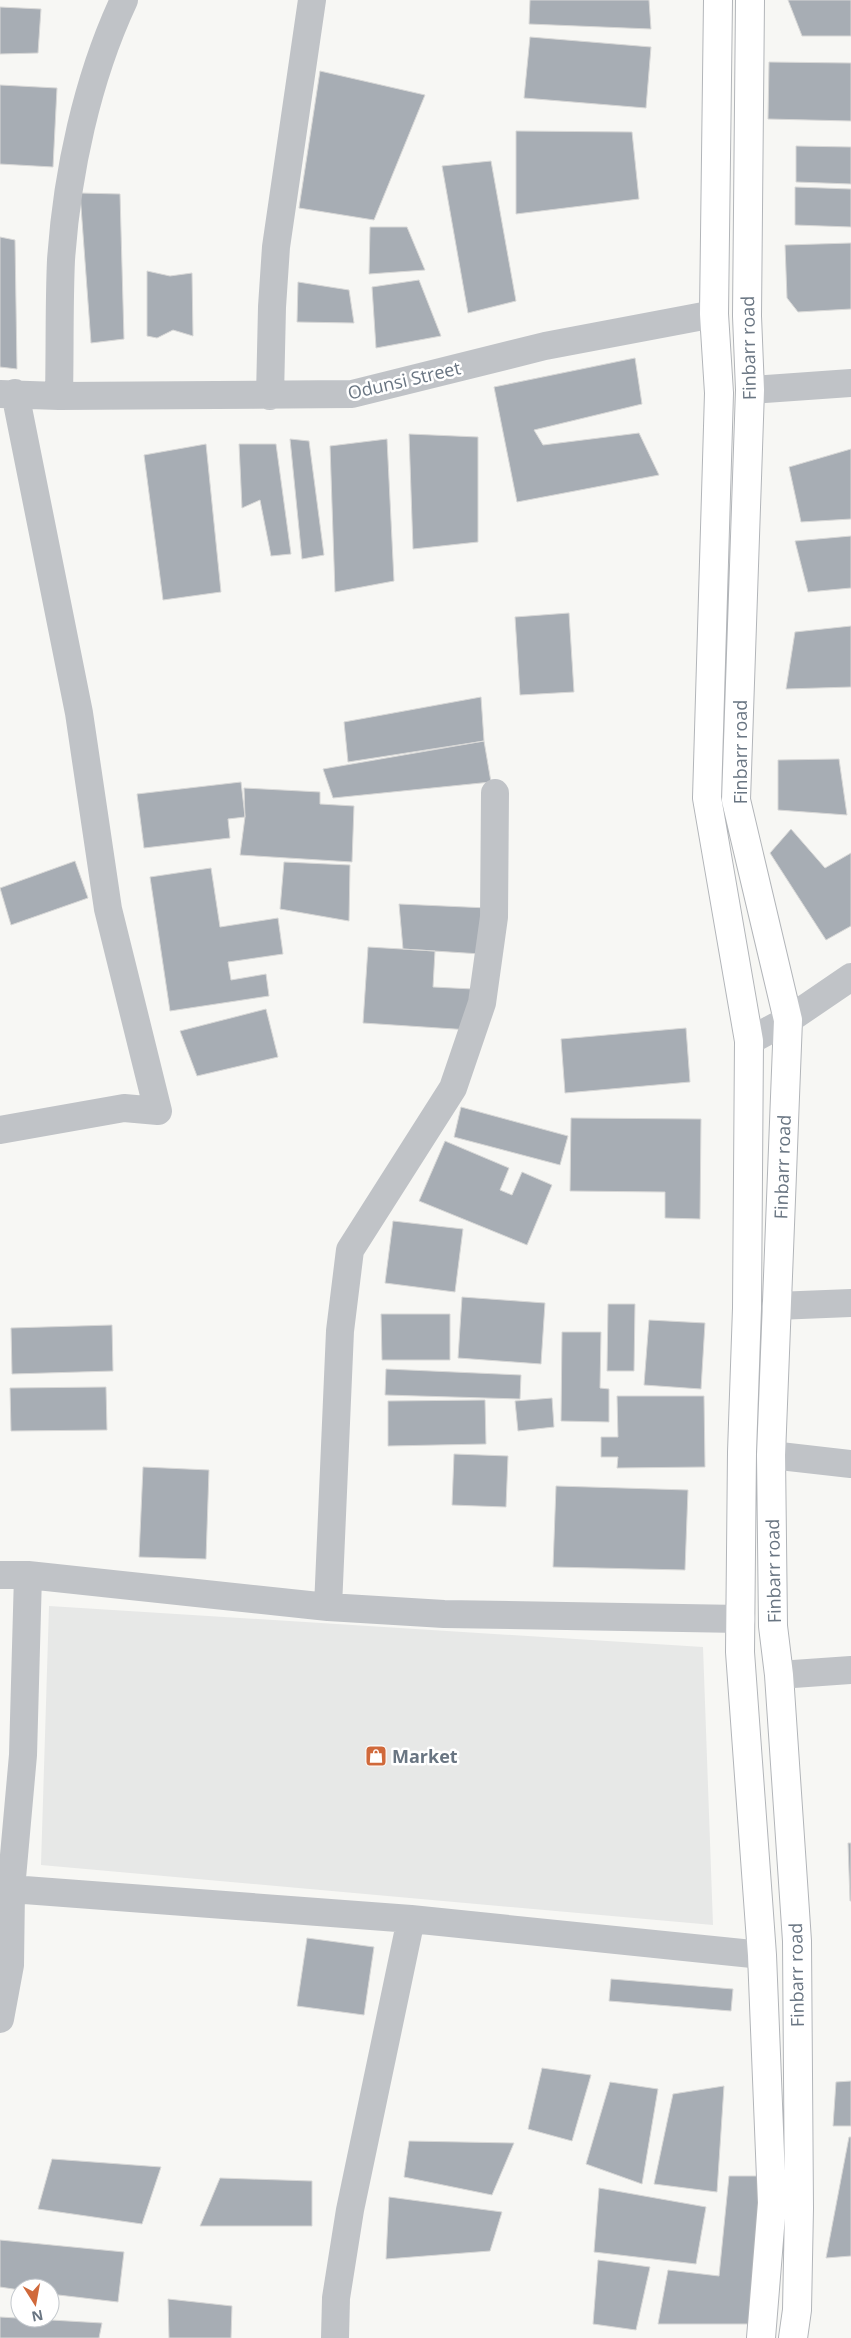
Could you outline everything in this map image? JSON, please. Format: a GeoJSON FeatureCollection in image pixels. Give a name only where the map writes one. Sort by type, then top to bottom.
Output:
{"type":"FeatureCollection","features":[{"type":"Feature","properties":{"kind":"main road","name":"Finbarr road"},"geometry":{"type":"LineString","coordinates":[[718,0],[714,314],[720,392],[707,798],[749,1042],[748,1308],[742,1452],[740,1652],[762,1955],[772,2204],[761,2338]]}},
{"type":"Feature","properties":{"kind":"main road","name":"Finbarr road"},"geometry":{"type":"LineString","coordinates":[[750,0],[747,316],[750,390],[736,800],[788,1020],[771,1455],[773,1626],[779,1675],[797,1941],[799,2208],[797,2310],[793,2338]]}},
{"type":"Feature","properties":{"kind":"street"},"geometry":{"type":"LineString","coordinates":[[59,396],[62,259],[74,155],[108,35],[124,0]]}},
{"type":"Feature","properties":{"kind":"street"},"geometry":{"type":"LineString","coordinates":[[270,396],[272,307],[276,247],[312,0]]}},
{"type":"Feature","properties":{"kind":"street","name":"Odunsi Street"},"geometry":{"type":"LineString","coordinates":[[8,394],[59,396],[352,394],[545,346],[714,314]]}},
{"type":"Feature","properties":{"kind":"street"},"geometry":{"type":"LineString","coordinates":[[750,390],[851,383]]}},
{"type":"Feature","properties":{"kind":"street"},"geometry":{"type":"LineString","coordinates":[[0,1130],[124,1108],[158,1111],[108,909],[79,713],[8,394]]}},
{"type":"Feature","properties":{"kind":"street"},"geometry":{"type":"LineString","coordinates":[[328,1607],[340,1331],[350,1250],[453,1088],[482,1003],[494,917],[495,794]]}},
{"type":"Feature","properties":{"kind":"street"},"geometry":{"type":"LineString","coordinates":[[749,1042],[788,1020],[851,977]]}},
{"type":"Feature","properties":{"kind":"street"},"geometry":{"type":"LineString","coordinates":[[776,1306],[851,1303]]}},
{"type":"Feature","properties":{"kind":"street"},"geometry":{"type":"LineString","coordinates":[[771,1455],[851,1464]]}},
{"type":"Feature","properties":{"kind":"street"},"geometry":{"type":"LineString","coordinates":[[0,2019],[10,1965],[11,1889],[23,1754],[28,1575]]}},
{"type":"Feature","properties":{"kind":"street"},"geometry":{"type":"LineString","coordinates":[[0,1576],[28,1575],[328,1607],[444,1614],[741,1619]]}},
{"type":"Feature","properties":{"kind":"street"},"geometry":{"type":"LineString","coordinates":[[779,1675],[851,1670]]}},
{"type":"Feature","properties":{"kind":"street"},"geometry":{"type":"LineString","coordinates":[[11,1889],[412,1919],[762,1955]]}},
{"type":"Feature","properties":{"kind":"street"},"geometry":{"type":"LineString","coordinates":[[335,2338],[336,2298],[350,2210],[412,1919]]}},
{"type":"Feature","properties":{"kind":"shaded area","name":"Market"},"geometry":{"type":"Polygon","coordinates":[[[49,1606],[703,1647],[713,1925],[41,1865],[49,1606]]]}},
{"type":"Feature","properties":{"kind":"building"},"geometry":{"type":"Polygon","coordinates":[[[530,0],[649,0],[651,29],[529,24],[530,0]]]}},
{"type":"Feature","properties":{"kind":"building"},"geometry":{"type":"Polygon","coordinates":[[[788,0],[851,0],[851,36],[802,36],[788,0]]]}},
{"type":"Feature","properties":{"kind":"building"},"geometry":{"type":"Polygon","coordinates":[[[0,7],[41,9],[38,53],[0,54],[0,7]]]}},
{"type":"Feature","properties":{"kind":"building"},"geometry":{"type":"Polygon","coordinates":[[[530,37],[651,47],[646,108],[524,98],[530,37]]]}},
{"type":"Feature","properties":{"kind":"building"},"geometry":{"type":"Polygon","coordinates":[[[769,62],[851,63],[851,121],[768,119],[769,62]]]}},
{"type":"Feature","properties":{"kind":"building"},"geometry":{"type":"Polygon","coordinates":[[[320,71],[425,95],[374,220],[299,208],[320,71]]]}},
{"type":"Feature","properties":{"kind":"building"},"geometry":{"type":"Polygon","coordinates":[[[0,85],[57,88],[53,167],[0,164],[0,85]]]}},
{"type":"Feature","properties":{"kind":"building"},"geometry":{"type":"Polygon","coordinates":[[[516,131],[632,132],[639,199],[516,214],[516,131]]]}},
{"type":"Feature","properties":{"kind":"building"},"geometry":{"type":"Polygon","coordinates":[[[796,146],[851,147],[851,184],[796,182],[796,146]]]}},
{"type":"Feature","properties":{"kind":"building"},"geometry":{"type":"Polygon","coordinates":[[[491,161],[516,301],[468,313],[442,166],[491,161]]]}},
{"type":"Feature","properties":{"kind":"building"},"geometry":{"type":"Polygon","coordinates":[[[795,187],[851,189],[851,227],[795,225],[795,187]]]}},
{"type":"Feature","properties":{"kind":"building"},"geometry":{"type":"Polygon","coordinates":[[[80,193],[120,194],[124,339],[91,343],[80,193]]]}},
{"type":"Feature","properties":{"kind":"building"},"geometry":{"type":"Polygon","coordinates":[[[370,227],[407,227],[425,270],[369,274],[370,227]]]}},
{"type":"Feature","properties":{"kind":"building"},"geometry":{"type":"Polygon","coordinates":[[[0,237],[15,240],[17,369],[0,367],[0,237]]]}},
{"type":"Feature","properties":{"kind":"building"},"geometry":{"type":"Polygon","coordinates":[[[851,243],[851,309],[798,312],[787,298],[785,245],[851,243]]]}},
{"type":"Feature","properties":{"kind":"building"},"geometry":{"type":"Polygon","coordinates":[[[147,271],[170,276],[192,273],[193,336],[173,330],[157,338],[147,336],[147,271]]]}},
{"type":"Feature","properties":{"kind":"building"},"geometry":{"type":"Polygon","coordinates":[[[419,280],[441,336],[376,348],[372,287],[419,280]]]}},
{"type":"Feature","properties":{"kind":"building"},"geometry":{"type":"Polygon","coordinates":[[[298,282],[349,290],[354,323],[297,322],[298,282]]]}},
{"type":"Feature","properties":{"kind":"building"},"geometry":{"type":"Polygon","coordinates":[[[635,358],[642,404],[534,430],[543,445],[639,433],[659,475],[517,502],[494,387],[635,358]]]}},
{"type":"Feature","properties":{"kind":"building"},"geometry":{"type":"Polygon","coordinates":[[[409,434],[478,437],[478,542],[413,549],[409,434]]]}},
{"type":"Feature","properties":{"kind":"building"},"geometry":{"type":"Polygon","coordinates":[[[290,439],[309,441],[324,555],[302,559],[290,439]]]}},
{"type":"Feature","properties":{"kind":"building"},"geometry":{"type":"Polygon","coordinates":[[[387,439],[394,581],[335,592],[330,446],[387,439]]]}},
{"type":"Feature","properties":{"kind":"building"},"geometry":{"type":"Polygon","coordinates":[[[206,444],[221,592],[163,600],[144,455],[206,444]]]}},
{"type":"Feature","properties":{"kind":"building"},"geometry":{"type":"Polygon","coordinates":[[[239,444],[276,444],[291,554],[271,556],[260,500],[242,508],[239,444]]]}},
{"type":"Feature","properties":{"kind":"building"},"geometry":{"type":"Polygon","coordinates":[[[851,449],[851,519],[801,522],[789,467],[851,449]]]}},
{"type":"Feature","properties":{"kind":"building"},"geometry":{"type":"Polygon","coordinates":[[[851,536],[851,588],[808,592],[795,541],[851,536]]]}},
{"type":"Feature","properties":{"kind":"building"},"geometry":{"type":"Polygon","coordinates":[[[569,613],[574,692],[520,695],[515,617],[569,613]]]}},
{"type":"Feature","properties":{"kind":"building"},"geometry":{"type":"Polygon","coordinates":[[[851,626],[851,687],[786,689],[795,632],[851,626]]]}},
{"type":"Feature","properties":{"kind":"building"},"geometry":{"type":"Polygon","coordinates":[[[481,697],[484,741],[348,762],[344,722],[481,697]]]}},
{"type":"Feature","properties":{"kind":"building"},"geometry":{"type":"Polygon","coordinates":[[[484,741],[491,782],[333,798],[323,769],[484,741]]]}},
{"type":"Feature","properties":{"kind":"building"},"geometry":{"type":"Polygon","coordinates":[[[839,759],[847,815],[778,810],[778,760],[839,759]]]}},
{"type":"Feature","properties":{"kind":"building"},"geometry":{"type":"Polygon","coordinates":[[[241,782],[245,817],[228,819],[230,838],[144,848],[137,794],[241,782]]]}},
{"type":"Feature","properties":{"kind":"building"},"geometry":{"type":"Polygon","coordinates":[[[244,788],[320,792],[320,804],[354,806],[352,862],[240,855],[245,817],[244,788]]]}},
{"type":"Feature","properties":{"kind":"building"},"geometry":{"type":"Polygon","coordinates":[[[791,829],[825,868],[851,853],[851,926],[826,940],[770,853],[791,829]]]}},
{"type":"Feature","properties":{"kind":"building"},"geometry":{"type":"Polygon","coordinates":[[[75,861],[88,898],[11,925],[0,888],[75,861]]]}},
{"type":"Feature","properties":{"kind":"building"},"geometry":{"type":"Polygon","coordinates":[[[284,862],[350,865],[349,921],[280,909],[284,862]]]}},
{"type":"Feature","properties":{"kind":"building"},"geometry":{"type":"Polygon","coordinates":[[[211,868],[220,927],[278,918],[283,954],[228,962],[231,980],[266,974],[269,996],[170,1011],[150,877],[211,868]]]}},
{"type":"Feature","properties":{"kind":"building"},"geometry":{"type":"Polygon","coordinates":[[[399,904],[488,908],[481,954],[403,949],[399,904]]]}},
{"type":"Feature","properties":{"kind":"building"},"geometry":{"type":"Polygon","coordinates":[[[368,947],[435,951],[433,987],[473,989],[470,1030],[363,1023],[368,947]]]}},
{"type":"Feature","properties":{"kind":"building"},"geometry":{"type":"Polygon","coordinates":[[[266,1009],[278,1057],[197,1076],[180,1031],[266,1009]]]}},
{"type":"Feature","properties":{"kind":"building"},"geometry":{"type":"Polygon","coordinates":[[[686,1028],[690,1082],[565,1093],[561,1039],[686,1028]]]}},
{"type":"Feature","properties":{"kind":"building"},"geometry":{"type":"Polygon","coordinates":[[[461,1107],[568,1136],[560,1165],[454,1137],[461,1107]]]}},
{"type":"Feature","properties":{"kind":"building"},"geometry":{"type":"Polygon","coordinates":[[[571,1118],[701,1119],[700,1219],[665,1218],[665,1192],[570,1191],[571,1118]]]}},
{"type":"Feature","properties":{"kind":"building"},"geometry":{"type":"Polygon","coordinates":[[[445,1141],[509,1168],[500,1190],[512,1195],[522,1172],[552,1185],[527,1245],[419,1201],[445,1141]]]}},
{"type":"Feature","properties":{"kind":"building"},"geometry":{"type":"Polygon","coordinates":[[[393,1221],[463,1229],[455,1292],[385,1283],[393,1221]]]}},
{"type":"Feature","properties":{"kind":"building"},"geometry":{"type":"Polygon","coordinates":[[[462,1297],[545,1303],[541,1364],[458,1358],[462,1297]]]}},
{"type":"Feature","properties":{"kind":"building"},"geometry":{"type":"Polygon","coordinates":[[[608,1304],[635,1304],[634,1371],[607,1371],[608,1304]]]}},
{"type":"Feature","properties":{"kind":"building"},"geometry":{"type":"Polygon","coordinates":[[[381,1314],[450,1314],[450,1360],[382,1360],[381,1314]]]}},
{"type":"Feature","properties":{"kind":"building"},"geometry":{"type":"Polygon","coordinates":[[[649,1320],[705,1323],[701,1389],[644,1385],[649,1320]]]}},
{"type":"Feature","properties":{"kind":"building"},"geometry":{"type":"Polygon","coordinates":[[[112,1325],[113,1371],[12,1374],[11,1328],[112,1325]]]}},
{"type":"Feature","properties":{"kind":"building"},"geometry":{"type":"Polygon","coordinates":[[[562,1332],[601,1332],[600,1388],[609,1389],[609,1422],[561,1421],[562,1332]]]}},
{"type":"Feature","properties":{"kind":"building"},"geometry":{"type":"Polygon","coordinates":[[[386,1369],[521,1375],[520,1399],[385,1395],[386,1369]]]}},
{"type":"Feature","properties":{"kind":"building"},"geometry":{"type":"Polygon","coordinates":[[[106,1387],[107,1430],[11,1431],[10,1388],[106,1387]]]}},
{"type":"Feature","properties":{"kind":"building"},"geometry":{"type":"Polygon","coordinates":[[[617,1396],[704,1396],[705,1467],[617,1468],[618,1457],[601,1457],[601,1437],[618,1437],[617,1396]]]}},
{"type":"Feature","properties":{"kind":"building"},"geometry":{"type":"Polygon","coordinates":[[[552,1398],[554,1427],[518,1431],[515,1401],[552,1398]]]}},
{"type":"Feature","properties":{"kind":"building"},"geometry":{"type":"Polygon","coordinates":[[[485,1400],[486,1444],[388,1446],[388,1401],[485,1400]]]}},
{"type":"Feature","properties":{"kind":"building"},"geometry":{"type":"Polygon","coordinates":[[[454,1454],[508,1456],[506,1507],[452,1505],[454,1454]]]}},
{"type":"Feature","properties":{"kind":"building"},"geometry":{"type":"Polygon","coordinates":[[[143,1467],[209,1470],[206,1559],[139,1557],[143,1467]]]}},
{"type":"Feature","properties":{"kind":"building"},"geometry":{"type":"Polygon","coordinates":[[[556,1486],[688,1490],[685,1570],[553,1567],[556,1486]]]}},
{"type":"Feature","properties":{"kind":"building"},"geometry":{"type":"Polygon","coordinates":[[[848,1843],[851,1843],[851,1901],[850,1901],[848,1843]]]}},
{"type":"Feature","properties":{"kind":"building"},"geometry":{"type":"Polygon","coordinates":[[[307,1938],[374,1947],[364,2015],[297,2006],[307,1938]]]}},
{"type":"Feature","properties":{"kind":"building"},"geometry":{"type":"Polygon","coordinates":[[[611,1979],[733,1989],[731,2011],[609,2001],[611,1979]]]}},
{"type":"Feature","properties":{"kind":"building"},"geometry":{"type":"Polygon","coordinates":[[[542,2068],[591,2075],[572,2141],[528,2129],[542,2068]]]}},
{"type":"Feature","properties":{"kind":"building"},"geometry":{"type":"Polygon","coordinates":[[[851,2081],[851,2126],[833,2126],[836,2082],[851,2081]]]}},
{"type":"Feature","properties":{"kind":"building"},"geometry":{"type":"Polygon","coordinates":[[[610,2082],[658,2089],[642,2184],[586,2164],[610,2082]]]}},
{"type":"Feature","properties":{"kind":"building"},"geometry":{"type":"Polygon","coordinates":[[[724,2086],[717,2192],[654,2184],[673,2094],[724,2086]]]}},
{"type":"Feature","properties":{"kind":"building"},"geometry":{"type":"Polygon","coordinates":[[[849,2137],[851,2137],[851,2256],[826,2258],[849,2137]]]}},
{"type":"Feature","properties":{"kind":"building"},"geometry":{"type":"Polygon","coordinates":[[[409,2141],[514,2143],[492,2195],[404,2177],[409,2141]]]}},
{"type":"Feature","properties":{"kind":"building"},"geometry":{"type":"Polygon","coordinates":[[[52,2159],[161,2167],[142,2224],[38,2209],[52,2159]]]}},
{"type":"Feature","properties":{"kind":"building"},"geometry":{"type":"Polygon","coordinates":[[[729,2176],[763,2176],[749,2324],[658,2324],[668,2270],[719,2276],[729,2176]]]}},
{"type":"Feature","properties":{"kind":"building"},"geometry":{"type":"Polygon","coordinates":[[[220,2178],[312,2181],[312,2226],[200,2226],[220,2178]]]}},
{"type":"Feature","properties":{"kind":"building"},"geometry":{"type":"Polygon","coordinates":[[[599,2188],[706,2207],[696,2264],[594,2252],[599,2188]]]}},
{"type":"Feature","properties":{"kind":"building"},"geometry":{"type":"Polygon","coordinates":[[[389,2197],[502,2212],[490,2251],[386,2259],[389,2197]]]}},
{"type":"Feature","properties":{"kind":"building"},"geometry":{"type":"Polygon","coordinates":[[[0,2240],[124,2252],[118,2302],[60,2295],[60,2278],[10,2278],[10,2288],[0,2287],[0,2240]]]}},
{"type":"Feature","properties":{"kind":"building"},"geometry":{"type":"Polygon","coordinates":[[[598,2260],[650,2267],[636,2330],[593,2324],[598,2260]]]}},
{"type":"Feature","properties":{"kind":"building"},"geometry":{"type":"Polygon","coordinates":[[[168,2299],[232,2306],[231,2338],[169,2338],[168,2299]]]}},
{"type":"Feature","properties":{"kind":"building"},"geometry":{"type":"Polygon","coordinates":[[[0,2317],[10,2318],[10,2328],[60,2328],[60,2321],[102,2323],[99,2338],[0,2338],[0,2317]]]}},
{"type":"Feature","properties":{"kind":"place","name":"Market"},"geometry":{"type":"Point","coordinates":[376,1756]}}]}
